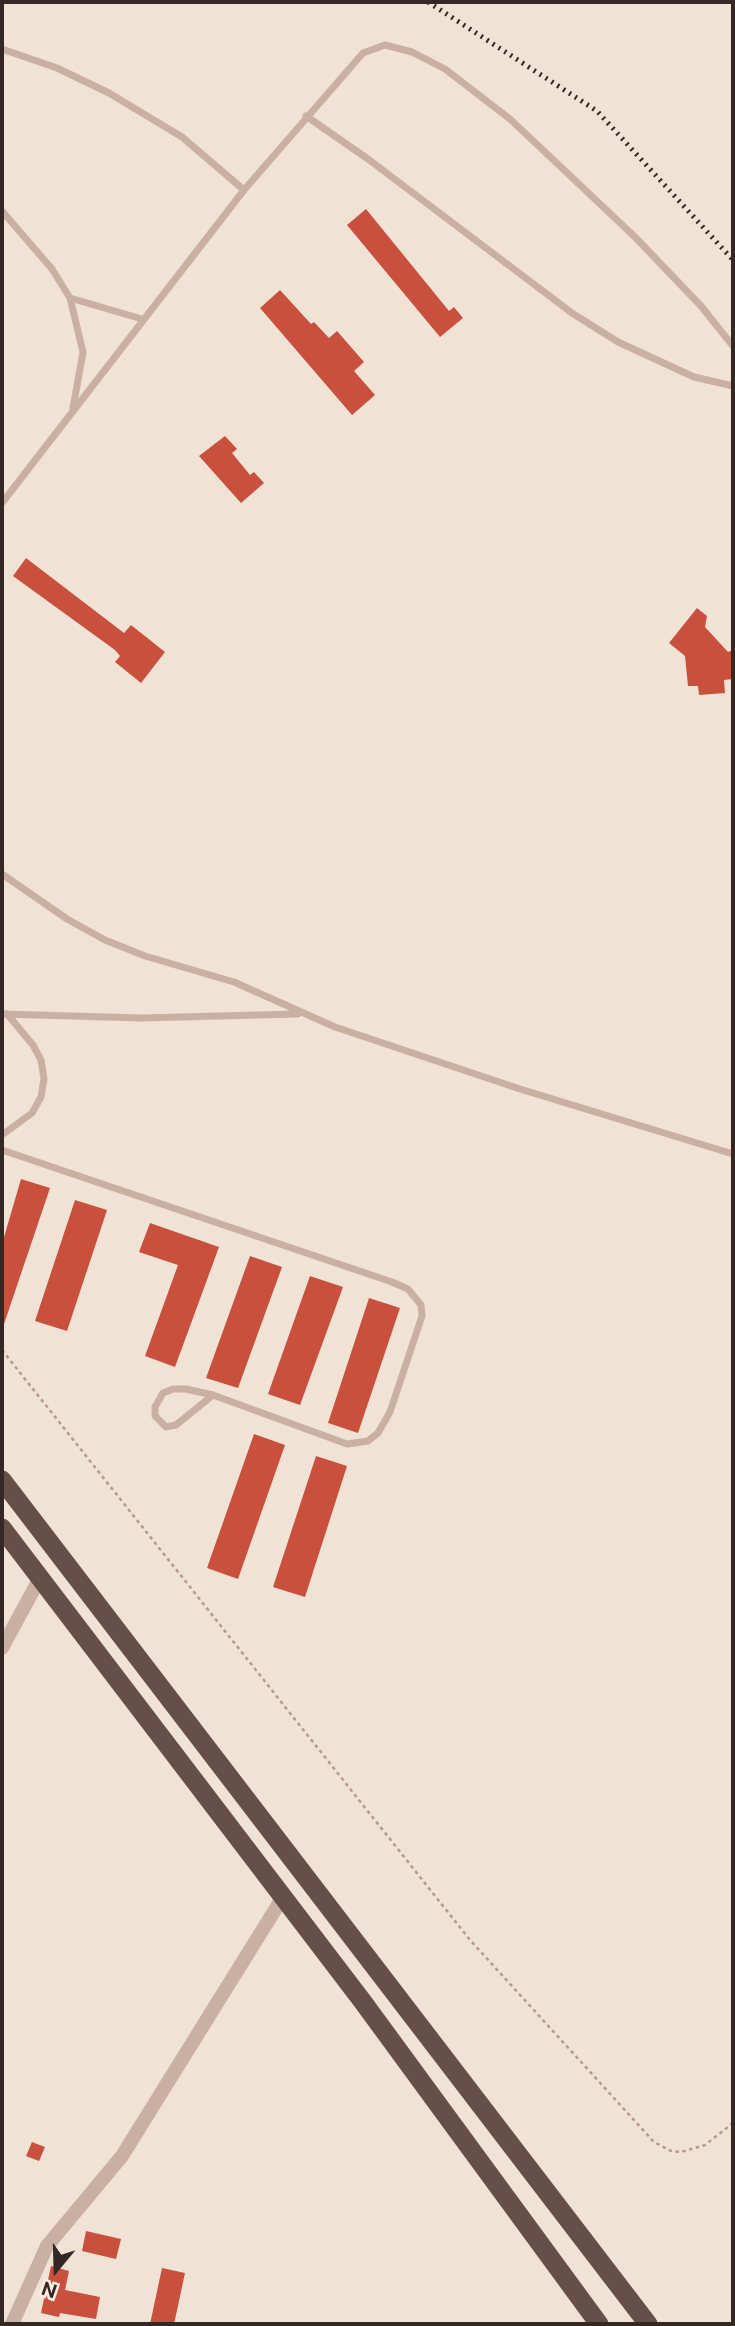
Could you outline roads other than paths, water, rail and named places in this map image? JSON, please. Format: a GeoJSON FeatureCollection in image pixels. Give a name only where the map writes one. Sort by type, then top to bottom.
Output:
{"type":"FeatureCollection","features":[{"type":"Feature","properties":{"kind":"highway"},"geometry":{"type":"LineString","coordinates":[[2,1480],[648,2324]]}},
{"type":"Feature","properties":{"kind":"highway"},"geometry":{"type":"LineString","coordinates":[[2,1528],[92,1650],[283,1897],[599,2324]]}},
{"type":"Feature","properties":{"kind":"street"},"geometry":{"type":"LineString","coordinates":[[2,1648],[40,1577]]}},
{"type":"Feature","properties":{"kind":"street"},"geometry":{"type":"LineString","coordinates":[[12,2324],[47,2246],[122,2156],[283,1897]]}},
{"type":"Feature","properties":{"kind":"lane"},"geometry":{"type":"LineString","coordinates":[[2,503],[243,190],[363,53],[385,46],[412,52],[445,69],[510,119],[635,237],[701,306],[733,346]]}},
{"type":"Feature","properties":{"kind":"lane"},"geometry":{"type":"LineString","coordinates":[[2,49],[57,68],[109,93],[182,137],[243,190]]}},
{"type":"Feature","properties":{"kind":"lane"},"geometry":{"type":"LineString","coordinates":[[306,116],[572,313],[656,362],[694,377],[733,386]]}},
{"type":"Feature","properties":{"kind":"lane"},"geometry":{"type":"LineString","coordinates":[[2,211],[52,269],[70,298],[79,327],[82,352],[72,413]]}},
{"type":"Feature","properties":{"kind":"lane"},"geometry":{"type":"LineString","coordinates":[[70,298],[142,319]]}},
{"type":"Feature","properties":{"kind":"lane"},"geometry":{"type":"LineString","coordinates":[[2,874],[67,919],[105,940],[234,982],[303,1014],[520,1089],[733,1154]]}},
{"type":"Feature","properties":{"kind":"lane"},"geometry":{"type":"LineString","coordinates":[[5,1014],[141,1018],[303,1014]]}},
{"type":"Feature","properties":{"kind":"lane"},"geometry":{"type":"LineString","coordinates":[[2,1135],[32,1113],[41,1097],[44,1079],[41,1060],[33,1045],[5,1014]]}},
{"type":"Feature","properties":{"kind":"lane"},"geometry":{"type":"LineString","coordinates":[[2,1150],[392,1282],[408,1289],[421,1305],[422,1316],[390,1412],[378,1433],[369,1441],[346,1444],[213,1395],[173,1389],[158,1400],[155,1416],[166,1427],[176,1425],[213,1395]]}},
{"type":"Feature","properties":{"kind":"railway"},"geometry":{"type":"LineString","coordinates":[[428,2],[597,111],[733,260]]}}]}
